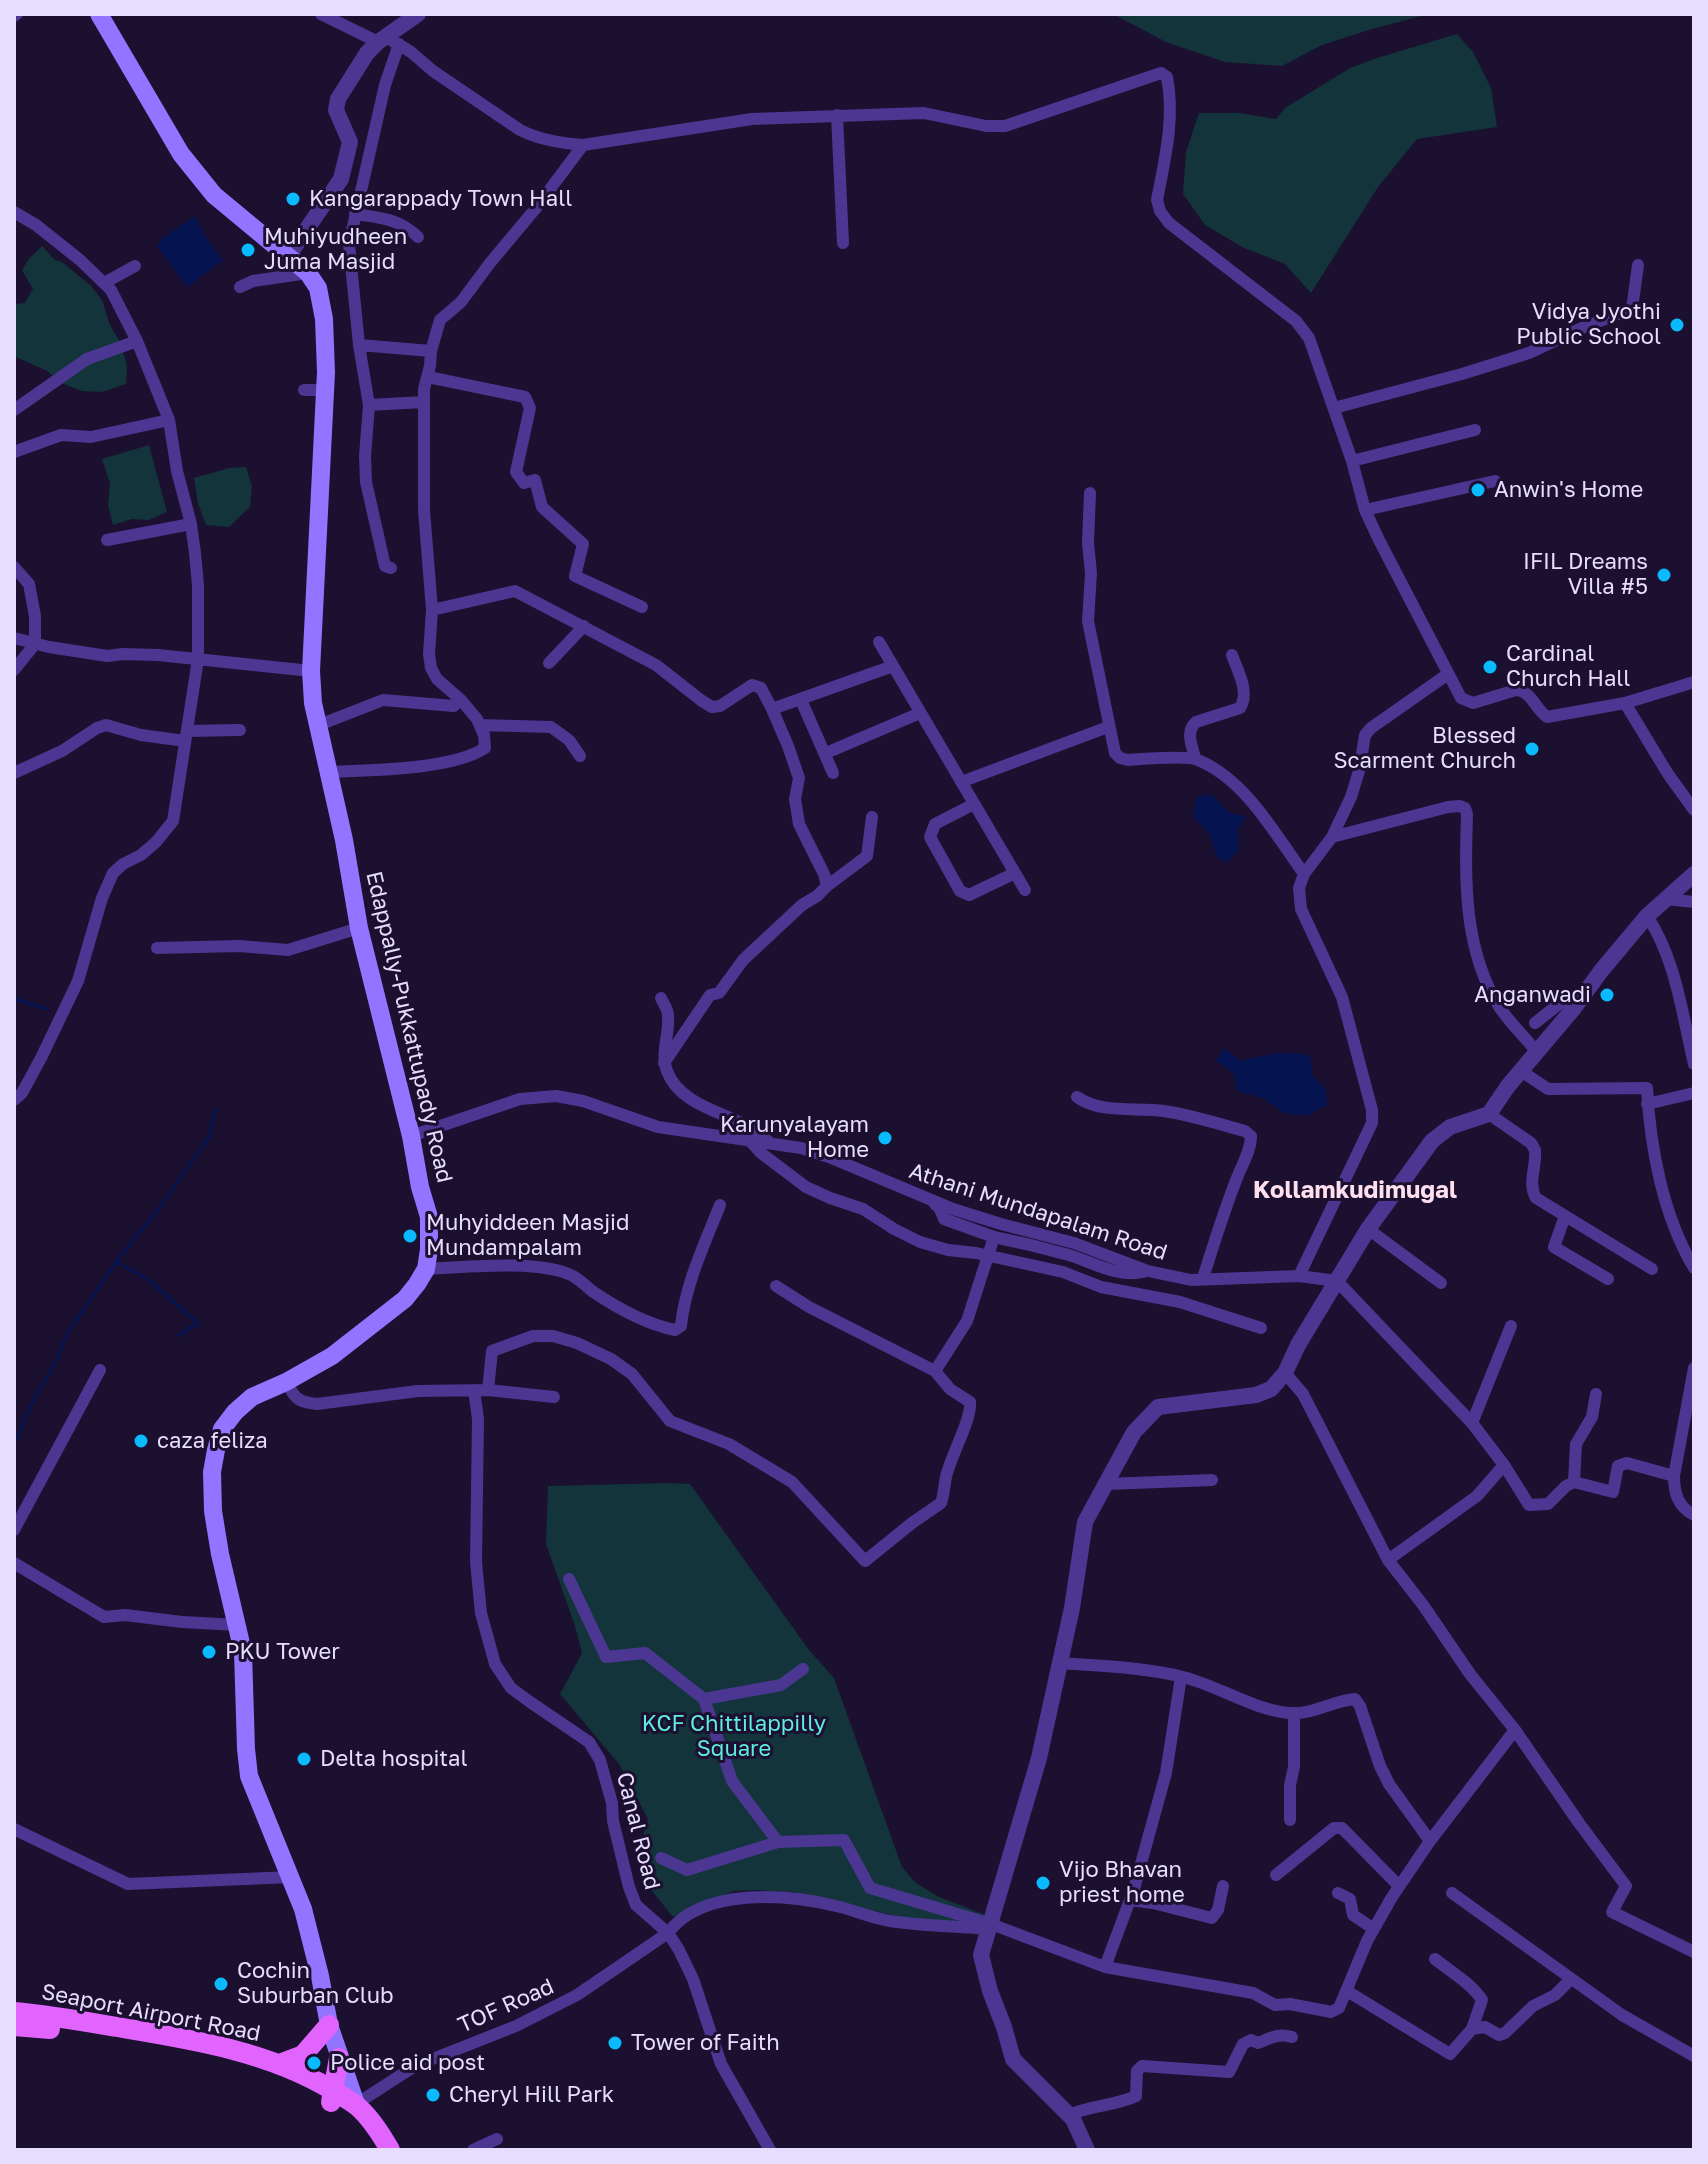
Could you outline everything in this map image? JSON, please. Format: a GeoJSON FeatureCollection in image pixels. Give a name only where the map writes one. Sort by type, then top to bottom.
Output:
{"type":"FeatureCollection","features":[{"type":"Feature","properties":{"kind":"main road","name":"Edappally-Pukkattupady Road"},"geometry":{"type":"LineString","coordinates":[[99,14],[181,154],[214,195],[289,255],[318,288],[324,319],[325,390],[311,671],[313,703],[359,928],[429,1217],[426,1269]]}},
{"type":"Feature","properties":{"kind":"main road"},"geometry":{"type":"LineString","coordinates":[[352,2110],[303,1909],[249,1776],[243,1652],[220,1554],[213,1511],[212,1472],[222,1429],[235,1412],[252,1397],[332,1356],[371,1327],[405,1299],[426,1269]]}},
{"type":"Feature","properties":{"kind":"main road","name":"Seaport Airport Road"},"geometry":{"type":"LineString","coordinates":[[14,2012],[141,2031],[279,2064],[332,2096],[377,2129],[390,2150]]}},
{"type":"Feature","properties":{"kind":"main road"},"geometry":{"type":"LineString","coordinates":[[279,2064],[303,2055],[329,2025]]}},
{"type":"Feature","properties":{"kind":"main road","name":"Seaport Airport Road"},"geometry":{"type":"LineString","coordinates":[[14,2026],[138,2043],[241,2065],[332,2096]]}},
{"type":"Feature","properties":{"kind":"main road"},"geometry":{"type":"LineString","coordinates":[[332,2096],[339,2058]]}},
{"type":"Feature","properties":{"kind":"main road","name":"Seaport Airport Road"},"geometry":{"type":"LineString","coordinates":[[352,2110],[375,2150]]}},
{"type":"Feature","properties":{"kind":"street"},"geometry":{"type":"LineString","coordinates":[[321,14],[392,33],[433,71],[520,130],[546,140],[583,145],[752,119],[837,115],[924,113],[986,126],[1005,126],[1161,73],[1167,77],[1171,109],[1157,200],[1160,211],[1169,223],[1296,321],[1309,338],[1352,461],[1365,510],[1461,698],[1473,703],[1523,690],[1539,712],[1547,717],[1625,703],[1694,682]]}},
{"type":"Feature","properties":{"kind":"street"},"geometry":{"type":"LineString","coordinates":[[289,255],[341,179],[350,142],[336,110],[338,99],[367,53],[418,14]]}},
{"type":"Feature","properties":{"kind":"street"},"geometry":{"type":"LineString","coordinates":[[391,568],[385,566],[366,482],[369,405],[359,345],[349,244],[385,85],[392,33]]}},
{"type":"Feature","properties":{"kind":"street"},"geometry":{"type":"LineString","coordinates":[[837,115],[843,243]]}},
{"type":"Feature","properties":{"kind":"street"},"geometry":{"type":"LineString","coordinates":[[329,772],[416,767],[476,755],[485,748],[484,735],[477,719],[437,679],[431,668],[432,610],[424,510],[424,389],[440,320],[461,302],[583,145]]}},
{"type":"Feature","properties":{"kind":"street"},"geometry":{"type":"LineString","coordinates":[[14,212],[36,225],[80,260],[111,290],[137,341],[169,420],[177,471],[191,524],[198,585],[198,659],[173,821],[148,849],[113,873],[102,898],[82,969],[65,1010],[22,1093],[14,1100]]}},
{"type":"Feature","properties":{"kind":"street"},"geometry":{"type":"LineString","coordinates":[[355,214],[405,225],[418,237]]}},
{"type":"Feature","properties":{"kind":"street"},"geometry":{"type":"LineString","coordinates":[[1334,408],[1529,353],[1632,309],[1638,265]]}},
{"type":"Feature","properties":{"kind":"street"},"geometry":{"type":"LineString","coordinates":[[104,283],[135,266]]}},
{"type":"Feature","properties":{"kind":"street"},"geometry":{"type":"LineString","coordinates":[[240,287],[253,281],[308,273]]}},
{"type":"Feature","properties":{"kind":"street"},"geometry":{"type":"LineString","coordinates":[[14,410],[87,359],[137,341]]}},
{"type":"Feature","properties":{"kind":"street"},"geometry":{"type":"LineString","coordinates":[[359,345],[431,351]]}},
{"type":"Feature","properties":{"kind":"street"},"geometry":{"type":"LineString","coordinates":[[428,377],[525,397],[530,408],[516,472],[524,483],[535,480],[542,507],[583,544],[575,576],[642,607]]}},
{"type":"Feature","properties":{"kind":"street"},"geometry":{"type":"LineString","coordinates":[[304,390],[325,390]]}},
{"type":"Feature","properties":{"kind":"street"},"geometry":{"type":"LineString","coordinates":[[369,405],[424,402]]}},
{"type":"Feature","properties":{"kind":"street"},"geometry":{"type":"LineString","coordinates":[[14,452],[61,435],[91,437],[169,420]]}},
{"type":"Feature","properties":{"kind":"street"},"geometry":{"type":"LineString","coordinates":[[1352,461],[1475,430]]}},
{"type":"Feature","properties":{"kind":"street"},"geometry":{"type":"LineString","coordinates":[[1365,510],[1495,481]]}},
{"type":"Feature","properties":{"kind":"street"},"geometry":{"type":"LineString","coordinates":[[1090,493],[1088,621],[1115,753],[1120,758],[1195,758],[1239,788],[1304,874]]}},
{"type":"Feature","properties":{"kind":"street"},"geometry":{"type":"LineString","coordinates":[[107,540],[191,524]]}},
{"type":"Feature","properties":{"kind":"street"},"geometry":{"type":"LineString","coordinates":[[14,567],[26,579],[35,616],[35,644],[14,670]]}},
{"type":"Feature","properties":{"kind":"street"},"geometry":{"type":"LineString","coordinates":[[432,610],[515,591],[656,665],[712,707],[720,706],[752,685],[761,688],[799,778],[795,799],[799,824],[827,886]]}},
{"type":"Feature","properties":{"kind":"street"},"geometry":{"type":"LineString","coordinates":[[549,663],[584,626]]}},
{"type":"Feature","properties":{"kind":"street"},"geometry":{"type":"LineString","coordinates":[[14,638],[107,656],[158,655],[311,671]]}},
{"type":"Feature","properties":{"kind":"street"},"geometry":{"type":"LineString","coordinates":[[879,642],[1025,890]]}},
{"type":"Feature","properties":{"kind":"street"},"geometry":{"type":"LineString","coordinates":[[1195,758],[1189,737],[1193,725],[1240,708],[1243,704],[1243,686],[1232,655]]}},
{"type":"Feature","properties":{"kind":"street"},"geometry":{"type":"LineString","coordinates":[[772,709],[893,666]]}},
{"type":"Feature","properties":{"kind":"street"},"geometry":{"type":"LineString","coordinates":[[1299,1276],[1372,1123],[1372,1110],[1342,997],[1301,909],[1299,888],[1304,874],[1332,837],[1351,797],[1365,735],[1448,674]]}},
{"type":"Feature","properties":{"kind":"street"},"geometry":{"type":"LineString","coordinates":[[319,725],[383,700],[454,706]]}},
{"type":"Feature","properties":{"kind":"street"},"geometry":{"type":"LineString","coordinates":[[801,700],[833,773]]}},
{"type":"Feature","properties":{"kind":"street"},"geometry":{"type":"LineString","coordinates":[[1625,703],[1694,810]]}},
{"type":"Feature","properties":{"kind":"street"},"geometry":{"type":"LineString","coordinates":[[826,753],[920,713]]}},
{"type":"Feature","properties":{"kind":"street"},"geometry":{"type":"LineString","coordinates":[[14,773],[52,756],[106,725],[141,735],[186,736],[240,730]]}},
{"type":"Feature","properties":{"kind":"street"},"geometry":{"type":"LineString","coordinates":[[480,725],[551,727],[569,740],[580,756]]}},
{"type":"Feature","properties":{"kind":"street"},"geometry":{"type":"LineString","coordinates":[[961,782],[1108,727]]}},
{"type":"Feature","properties":{"kind":"street"},"geometry":{"type":"LineString","coordinates":[[974,804],[935,824],[930,837],[960,891],[969,895],[1015,873]]}},
{"type":"Feature","properties":{"kind":"street"},"geometry":{"type":"LineString","coordinates":[[1332,837],[1448,807],[1465,808],[1465,877],[1476,958],[1501,1010],[1536,1051]]}},
{"type":"Feature","properties":{"kind":"street"},"geometry":{"type":"LineString","coordinates":[[664,1063],[710,995],[719,993],[743,960],[802,905],[867,856],[872,817]]}},
{"type":"Feature","properties":{"kind":"street"},"geometry":{"type":"LineString","coordinates":[[1087,2150],[1073,2119],[1013,2059],[981,1955],[1039,1758],[1072,1608],[1085,1522],[1134,1432],[1158,1407],[1256,1395],[1271,1389],[1285,1373],[1298,1345],[1368,1229],[1432,1141],[1450,1127],[1489,1114],[1536,1051],[1647,916],[1694,874]]}},
{"type":"Feature","properties":{"kind":"street"},"geometry":{"type":"LineString","coordinates":[[1665,899],[1694,902]]}},
{"type":"Feature","properties":{"kind":"street"},"geometry":{"type":"LineString","coordinates":[[1647,916],[1668,957],[1694,1064]]}},
{"type":"Feature","properties":{"kind":"street"},"geometry":{"type":"LineString","coordinates":[[157,948],[239,946],[288,950],[359,928]]}},
{"type":"Feature","properties":{"kind":"street"},"geometry":{"type":"LineString","coordinates":[[661,998],[669,1013],[664,1063],[677,1088],[723,1116],[756,1131],[769,1142]]}},
{"type":"Feature","properties":{"kind":"street"},"geometry":{"type":"LineString","coordinates":[[1535,1023],[1564,1000],[1576,1005]]}},
{"type":"Feature","properties":{"kind":"street"},"geometry":{"type":"LineString","coordinates":[[1521,1071],[1548,1089],[1647,1088],[1660,1187],[1694,1268]]}},
{"type":"Feature","properties":{"kind":"street"},"geometry":{"type":"LineString","coordinates":[[1647,1104],[1694,1093]]}},
{"type":"Feature","properties":{"kind":"street","name":"Athani Mundapalam Road"},"geometry":{"type":"LineString","coordinates":[[411,1136],[520,1099],[556,1096],[583,1101],[658,1127],[801,1148],[932,1201],[1001,1224],[1074,1243],[1148,1271],[1191,1280],[1299,1276],[1337,1281]]}},
{"type":"Feature","properties":{"kind":"street"},"geometry":{"type":"LineString","coordinates":[[1077,1097],[1106,1108],[1167,1111],[1245,1131],[1251,1136],[1251,1145],[1221,1221],[1203,1278]]}},
{"type":"Feature","properties":{"kind":"street"},"geometry":{"type":"LineString","coordinates":[[1489,1114],[1531,1143],[1535,1150],[1533,1192],[1536,1198],[1652,1269]]}},
{"type":"Feature","properties":{"kind":"street"},"geometry":{"type":"LineString","coordinates":[[751,1142],[806,1187],[863,1209],[920,1242],[1063,1272],[1101,1287],[1180,1302],[1261,1328]]}},
{"type":"Feature","properties":{"kind":"street"},"geometry":{"type":"LineString","coordinates":[[932,1201],[944,1219],[994,1237],[1115,1271],[1137,1274],[1148,1271]]}},
{"type":"Feature","properties":{"kind":"street"},"geometry":{"type":"LineString","coordinates":[[426,1269],[553,1269],[572,1276],[637,1317],[675,1330],[681,1326],[683,1303],[720,1205]]}},
{"type":"Feature","properties":{"kind":"street"},"geometry":{"type":"LineString","coordinates":[[1565,1216],[1554,1247],[1608,1279]]}},
{"type":"Feature","properties":{"kind":"street"},"geometry":{"type":"LineString","coordinates":[[1368,1229],[1441,1283]]}},
{"type":"Feature","properties":{"kind":"street"},"geometry":{"type":"LineString","coordinates":[[935,1371],[967,1321],[994,1237]]}},
{"type":"Feature","properties":{"kind":"street"},"geometry":{"type":"LineString","coordinates":[[1337,1281],[1472,1423],[1529,1505],[1548,1504],[1574,1482],[1613,1492],[1618,1466],[1627,1463],[1674,1476]]}},
{"type":"Feature","properties":{"kind":"street"},"geometry":{"type":"LineString","coordinates":[[488,1390],[492,1351],[533,1336],[553,1336],[577,1343],[611,1359],[632,1374],[670,1421],[729,1444],[792,1482],[865,1561],[941,1503],[952,1457],[971,1410],[970,1402],[950,1389],[935,1371],[809,1307],[776,1286]]}},
{"type":"Feature","properties":{"kind":"street"},"geometry":{"type":"LineString","coordinates":[[1472,1423],[1511,1326]]}},
{"type":"Feature","properties":{"kind":"street"},"geometry":{"type":"LineString","coordinates":[[1694,1368],[1674,1476],[1676,1497],[1686,1511],[1694,1515]]}},
{"type":"Feature","properties":{"kind":"street"},"geometry":{"type":"LineString","coordinates":[[14,1530],[100,1370]]}},
{"type":"Feature","properties":{"kind":"street"},"geometry":{"type":"LineString","coordinates":[[1285,1373],[1303,1394],[1388,1560],[1626,1886],[1612,1912],[1694,1952]]}},
{"type":"Feature","properties":{"kind":"street"},"geometry":{"type":"LineString","coordinates":[[286,1382],[295,1398],[317,1404],[418,1391],[488,1390],[554,1397]]}},
{"type":"Feature","properties":{"kind":"street","name":"Canal Road"},"geometry":{"type":"LineString","coordinates":[[474,1390],[478,1419],[476,1562],[481,1613],[495,1664],[511,1688],[589,1742],[600,1760],[629,1887],[636,1905],[668,1933],[679,1950],[693,1979],[721,2064],[770,2150]]}},
{"type":"Feature","properties":{"kind":"street"},"geometry":{"type":"LineString","coordinates":[[1574,1482],[1576,1444],[1592,1417],[1596,1394]]}},
{"type":"Feature","properties":{"kind":"street"},"geometry":{"type":"LineString","coordinates":[[1388,1560],[1477,1496],[1504,1465]]}},
{"type":"Feature","properties":{"kind":"street"},"geometry":{"type":"LineString","coordinates":[[1107,1484],[1212,1480]]}},
{"type":"Feature","properties":{"kind":"street"},"geometry":{"type":"LineString","coordinates":[[14,1563],[104,1617],[125,1615],[237,1625]]}},
{"type":"Feature","properties":{"kind":"street"},"geometry":{"type":"LineString","coordinates":[[569,1579],[606,1657],[645,1653],[704,1699],[732,1781],[778,1842]]}},
{"type":"Feature","properties":{"kind":"street"},"geometry":{"type":"LineString","coordinates":[[1059,1663],[1140,1669],[1181,1677],[1263,1707],[1294,1713],[1312,1712],[1355,1699],[1389,1784],[1430,1841]]}},
{"type":"Feature","properties":{"kind":"street"},"geometry":{"type":"LineString","coordinates":[[704,1699],[781,1685],[803,1669]]}},
{"type":"Feature","properties":{"kind":"street"},"geometry":{"type":"LineString","coordinates":[[1105,1967],[1130,1900],[1166,1773],[1181,1677]]}},
{"type":"Feature","properties":{"kind":"street"},"geometry":{"type":"LineString","coordinates":[[1290,1820],[1294,1713]]}},
{"type":"Feature","properties":{"kind":"street"},"geometry":{"type":"LineString","coordinates":[[661,1858],[687,1870],[778,1842],[844,1840],[870,1888],[1105,1967],[1253,1993],[1275,2005],[1290,2004],[1331,2012],[1339,2008],[1374,1929],[1399,1886],[1515,1730]]}},
{"type":"Feature","properties":{"kind":"street"},"geometry":{"type":"LineString","coordinates":[[1276,1875],[1334,1828],[1342,1828],[1399,1886]]}},
{"type":"Feature","properties":{"kind":"street"},"geometry":{"type":"LineString","coordinates":[[14,1829],[128,1884],[291,1877]]}},
{"type":"Feature","properties":{"kind":"street"},"geometry":{"type":"LineString","coordinates":[[1130,1900],[1212,1918],[1218,1910],[1223,1886]]}},
{"type":"Feature","properties":{"kind":"street"},"geometry":{"type":"LineString","coordinates":[[1338,1893],[1350,1899],[1353,1915],[1374,1929]]}},
{"type":"Feature","properties":{"kind":"street"},"geometry":{"type":"LineString","coordinates":[[1452,1893],[1641,2028],[1694,2056]]}},
{"type":"Feature","properties":{"kind":"street","name":"TOF Road"},"geometry":{"type":"LineString","coordinates":[[352,2110],[393,2078],[415,2066],[516,2026],[577,1995],[668,1933],[677,1920],[729,1899],[797,1899],[838,1906],[888,1921],[990,1927]]}},
{"type":"Feature","properties":{"kind":"street"},"geometry":{"type":"LineString","coordinates":[[1347,1991],[1450,2054],[1472,2029],[1482,2000],[1475,1989],[1435,1959]]}},
{"type":"Feature","properties":{"kind":"street"},"geometry":{"type":"LineString","coordinates":[[1472,2029],[1485,2027],[1499,2035],[1505,2033],[1533,2006],[1555,1995],[1571,1979]]}},
{"type":"Feature","properties":{"kind":"street"},"geometry":{"type":"LineString","coordinates":[[1069,2115],[1136,2096],[1137,2071],[1142,2066],[1229,2072],[1243,2044],[1251,2040],[1258,2043],[1276,2035],[1292,2037]]}},
{"type":"Feature","properties":{"kind":"street"},"geometry":{"type":"LineString","coordinates":[[473,2150],[497,2139]]}},
{"type":"Feature","properties":{"kind":"green space"},"geometry":{"type":"Polygon","coordinates":[[[1113,14],[1429,14],[1322,45],[1282,66],[1225,62],[1166,42],[1113,14]]]}},
{"type":"Feature","properties":{"kind":"green space"},"geometry":{"type":"Polygon","coordinates":[[[1457,34],[1473,52],[1491,88],[1497,127],[1417,139],[1378,187],[1311,293],[1285,264],[1242,247],[1205,225],[1183,194],[1186,152],[1199,113],[1239,113],[1276,119],[1285,108],[1350,68],[1457,34]]]}},
{"type":"Feature","properties":{"kind":"green space"},"geometry":{"type":"Polygon","coordinates":[[[42,246],[55,260],[62,262],[91,286],[102,300],[110,325],[121,344],[127,366],[126,384],[102,392],[82,391],[61,383],[47,371],[14,356],[14,304],[25,303],[33,289],[22,270],[42,246]]]}},
{"type":"Feature","properties":{"kind":"green space"},"geometry":{"type":"Polygon","coordinates":[[[149,445],[167,512],[149,520],[132,519],[113,525],[108,505],[110,484],[102,459],[149,445]]]}},
{"type":"Feature","properties":{"kind":"green space"},"geometry":{"type":"Polygon","coordinates":[[[246,467],[252,486],[250,507],[229,527],[206,525],[198,504],[194,478],[229,468],[246,467]]]}},
{"type":"Feature","properties":{"kind":"green space","name":"KCF Chittilappilly Square"},"geometry":{"type":"Polygon","coordinates":[[[690,1484],[809,1650],[834,1678],[902,1867],[916,1883],[939,1897],[986,1915],[980,1926],[914,1920],[791,1892],[756,1890],[733,1891],[673,1917],[652,1891],[637,1855],[648,1819],[619,1764],[560,1694],[582,1653],[546,1544],[548,1486],[690,1484]]]}},
{"type":"Feature","properties":{"kind":"shaded area"},"geometry":{"type":"Polygon","coordinates":[[[195,216],[223,260],[187,287],[157,246],[163,238],[195,216]]]}},
{"type":"Feature","properties":{"kind":"shaded area"},"geometry":{"type":"Polygon","coordinates":[[[1212,795],[1229,812],[1246,817],[1238,829],[1238,851],[1227,863],[1217,857],[1209,833],[1193,817],[1197,796],[1212,795]]]}},
{"type":"Feature","properties":{"kind":"shaded area"},"geometry":{"type":"Polygon","coordinates":[[[1224,1048],[1241,1061],[1276,1054],[1310,1056],[1313,1076],[1325,1088],[1327,1105],[1309,1115],[1286,1114],[1262,1098],[1237,1091],[1234,1074],[1216,1060],[1224,1048]]]}},
{"type":"Feature","properties":{"kind":"waterway"},"geometry":{"type":"LineString","coordinates":[[14,999],[48,1009]]}},
{"type":"Feature","properties":{"kind":"waterway"},"geometry":{"type":"LineString","coordinates":[[116,1262],[160,1207],[209,1137],[215,1109]]}},
{"type":"Feature","properties":{"kind":"waterway"},"geometry":{"type":"LineString","coordinates":[[14,1444],[68,1332],[116,1262],[146,1278],[199,1324],[178,1336]]}},
{"type":"Feature","properties":{"kind":"place","name":"Kangarappady Town Hall"},"geometry":{"type":"Point","coordinates":[293,199]}},
{"type":"Feature","properties":{"kind":"place","name":"Muhiyudheen Juma Masjid"},"geometry":{"type":"Point","coordinates":[248,250]}},
{"type":"Feature","properties":{"kind":"place","name":"Vidya Jyothi Public School"},"geometry":{"type":"Point","coordinates":[1677,325]}},
{"type":"Feature","properties":{"kind":"place","name":"Anwin's Home"},"geometry":{"type":"Point","coordinates":[1478,490]}},
{"type":"Feature","properties":{"kind":"place","name":"IFIL Dreams Villa #5"},"geometry":{"type":"Point","coordinates":[1664,575]}},
{"type":"Feature","properties":{"kind":"place","name":"Cardinal Church Hall"},"geometry":{"type":"Point","coordinates":[1490,667]}},
{"type":"Feature","properties":{"kind":"place","name":"Blessed Scarment Church"},"geometry":{"type":"Point","coordinates":[1532,749]}},
{"type":"Feature","properties":{"kind":"place","name":"Anganwadi"},"geometry":{"type":"Point","coordinates":[1607,995]}},
{"type":"Feature","properties":{"kind":"place","name":"Karunyalayam Home"},"geometry":{"type":"Point","coordinates":[885,1138]}},
{"type":"Feature","properties":{"kind":"place","name":"Muhyiddeen Masjid Mundampalam"},"geometry":{"type":"Point","coordinates":[410,1236]}},
{"type":"Feature","properties":{"kind":"place","name":"caza feliza"},"geometry":{"type":"Point","coordinates":[141,1441]}},
{"type":"Feature","properties":{"kind":"place","name":"PKU Tower"},"geometry":{"type":"Point","coordinates":[209,1652]}},
{"type":"Feature","properties":{"kind":"place","name":"Delta hospital"},"geometry":{"type":"Point","coordinates":[304,1759]}},
{"type":"Feature","properties":{"kind":"place","name":"Vijo Bhavan priest home"},"geometry":{"type":"Point","coordinates":[1043,1883]}},
{"type":"Feature","properties":{"kind":"place","name":"Cochin Suburban Club"},"geometry":{"type":"Point","coordinates":[221,1984]}},
{"type":"Feature","properties":{"kind":"place","name":"Tower of Faith"},"geometry":{"type":"Point","coordinates":[615,2043]}},
{"type":"Feature","properties":{"kind":"place","name":"Police aid post"},"geometry":{"type":"Point","coordinates":[314,2063]}},
{"type":"Feature","properties":{"kind":"place","name":"Cheryl Hill Park"},"geometry":{"type":"Point","coordinates":[433,2095]}},
{"type":"Feature","properties":{"kind":"district","name":"Kollamkudimugal"},"geometry":{"type":"Point","coordinates":[1355,1190]}}]}
